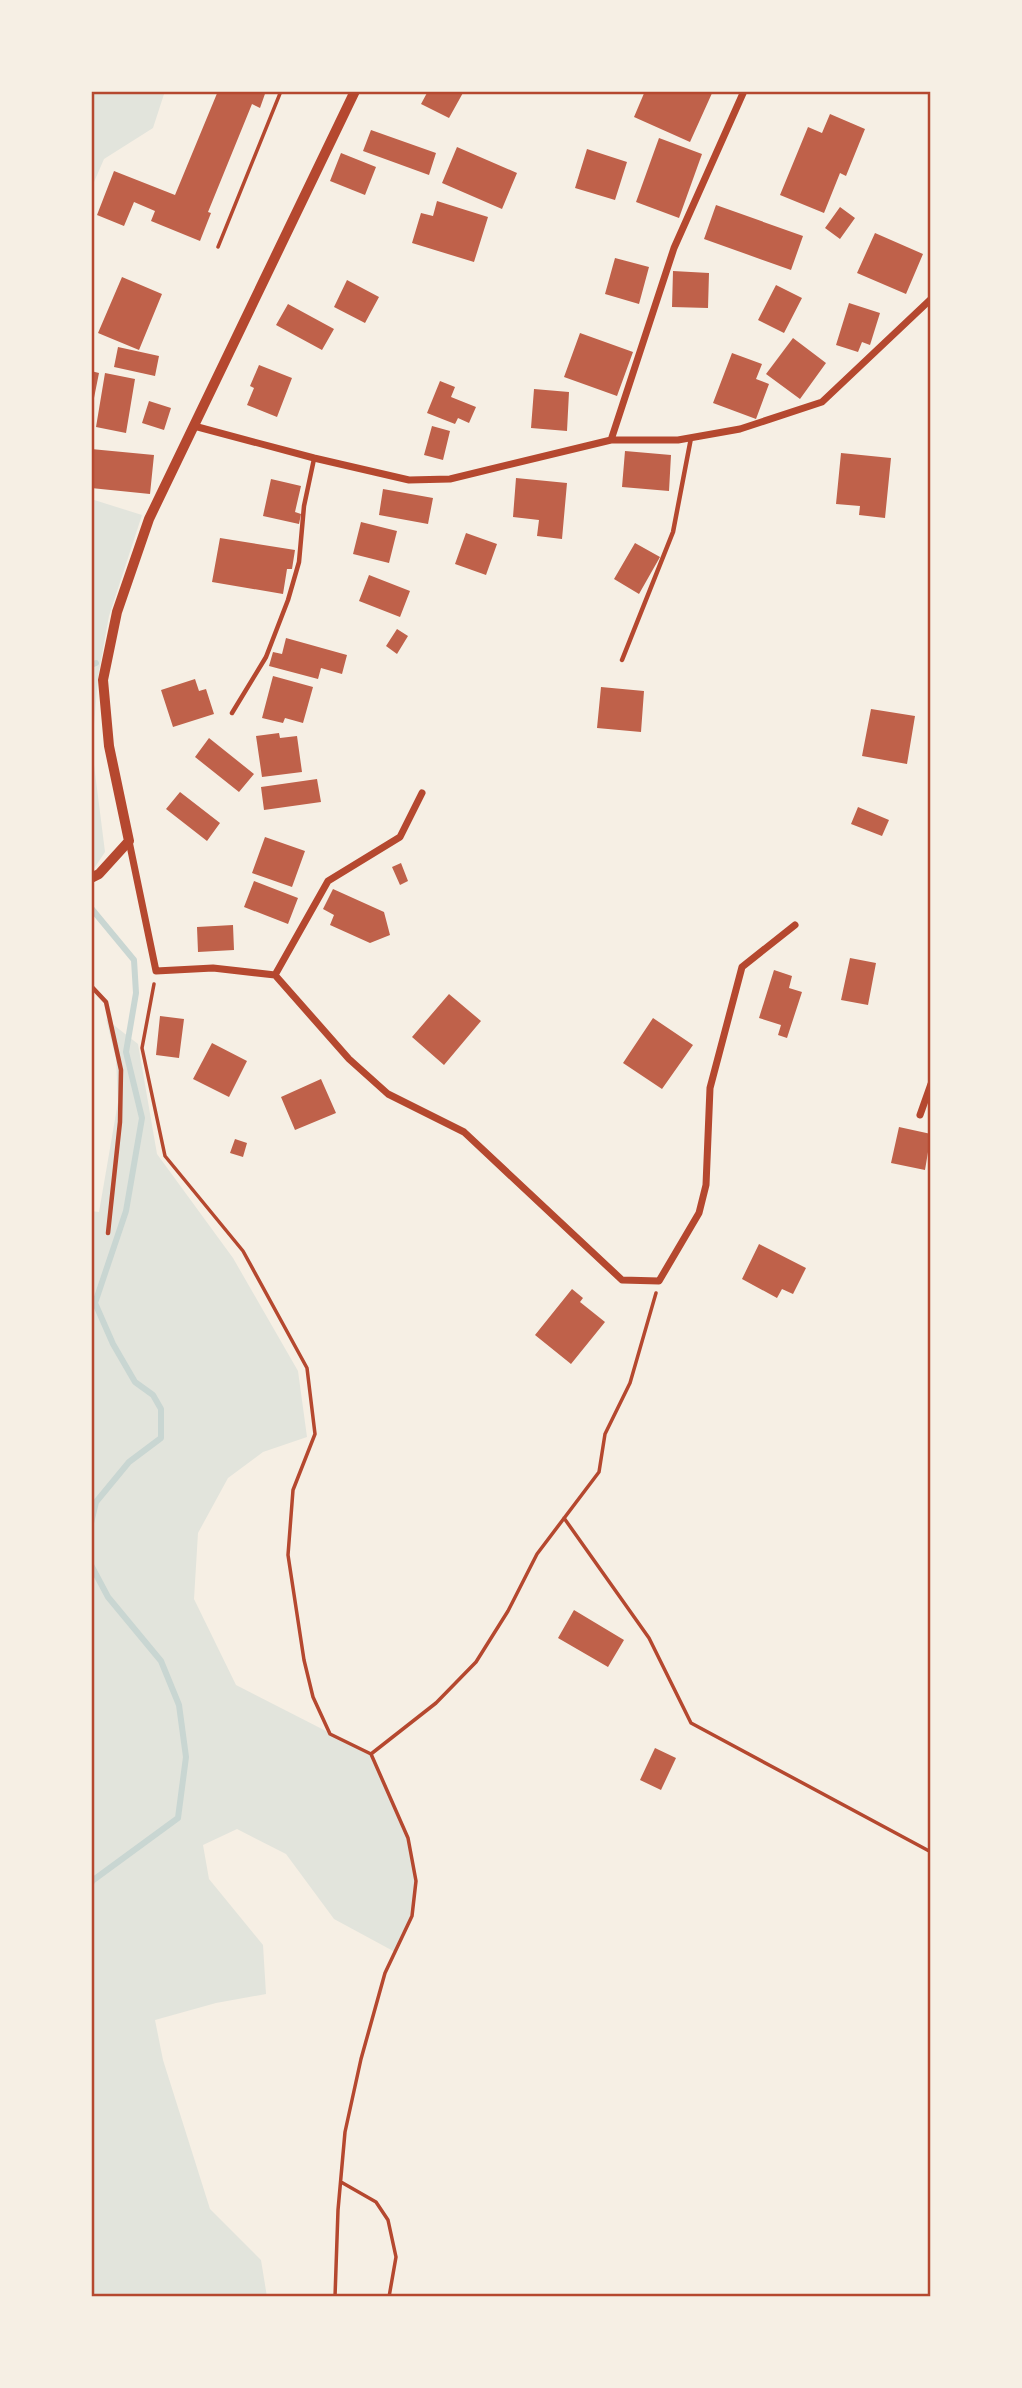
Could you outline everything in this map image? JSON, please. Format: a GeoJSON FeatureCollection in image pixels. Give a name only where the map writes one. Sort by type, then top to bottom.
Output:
{"type":"FeatureCollection","features":[{"type":"Feature","properties":{"kind":"street"},"geometry":{"type":"LineString","coordinates":[[355,91],[149,519],[117,612],[103,680],[109,746],[156,971],[213,968],[275,975],[349,1059],[388,1094],[464,1132],[622,1280],[659,1281],[699,1213],[706,1185],[710,1088],[742,967],[794,925]]}},
{"type":"Feature","properties":{"kind":"street"},"geometry":{"type":"LineString","coordinates":[[611,440],[674,248],[744,91]]}},
{"type":"Feature","properties":{"kind":"street"},"geometry":{"type":"LineString","coordinates":[[194,426],[409,480],[450,480],[611,440],[678,440],[740,429],[822,402],[931,299]]}},
{"type":"Feature","properties":{"kind":"street"},"geometry":{"type":"LineString","coordinates":[[275,975],[328,881],[400,837],[422,793]]}},
{"type":"Feature","properties":{"kind":"street"},"geometry":{"type":"LineString","coordinates":[[91,878],[99,874],[129,841]]}},
{"type":"Feature","properties":{"kind":"street"},"geometry":{"type":"LineString","coordinates":[[920,1115],[931,1084]]}},
{"type":"Feature","properties":{"kind":"lane"},"geometry":{"type":"LineString","coordinates":[[622,660],[673,532],[692,437]]}},
{"type":"Feature","properties":{"kind":"lane"},"geometry":{"type":"LineString","coordinates":[[232,713],[266,657],[288,600],[299,562],[304,506],[314,458]]}},
{"type":"Feature","properties":{"kind":"lane"},"geometry":{"type":"LineString","coordinates":[[91,986],[106,1002],[121,1070],[120,1122],[107,1233]]}},
{"type":"Feature","properties":{"kind":"path"},"geometry":{"type":"LineString","coordinates":[[218,247],[281,91]]}},
{"type":"Feature","properties":{"kind":"path"},"geometry":{"type":"LineString","coordinates":[[156,971],[142,1048],[165,1156],[243,1251],[307,1368],[315,1434],[293,1490],[288,1555],[295,1611],[313,1697],[330,1734],[371,1754],[408,1838],[416,1881],[411,1916],[385,1973],[361,2059],[345,2132],[335,2297]]}},
{"type":"Feature","properties":{"kind":"path"},"geometry":{"type":"LineString","coordinates":[[371,1754],[436,1703],[476,1662],[509,1611],[537,1554],[599,1472],[606,1434],[630,1383],[659,1281]]}},
{"type":"Feature","properties":{"kind":"path"},"geometry":{"type":"LineString","coordinates":[[564,1518],[649,1638],[691,1723],[931,1852]]}},
{"type":"Feature","properties":{"kind":"path"},"geometry":{"type":"LineString","coordinates":[[341,2182],[376,2202],[388,2220],[396,2257],[389,2297]]}},
{"type":"Feature","properties":{"kind":"shaded area"},"geometry":{"type":"Polygon","coordinates":[[[91,91],[165,91],[153,128],[104,159],[91,189],[91,91]]]}},
{"type":"Feature","properties":{"kind":"shaded area"},"geometry":{"type":"Polygon","coordinates":[[[91,499],[142,515],[109,616],[98,677],[92,749],[105,852],[91,873],[91,499]]]}},
{"type":"Feature","properties":{"kind":"shaded area"},"geometry":{"type":"Polygon","coordinates":[[[106,1019],[138,1044],[157,1154],[233,1258],[298,1371],[307,1437],[263,1452],[228,1478],[198,1533],[194,1599],[236,1685],[371,1754],[408,1838],[416,1881],[412,1916],[395,1952],[334,1919],[286,1854],[237,1829],[203,1845],[209,1879],[263,1945],[266,1994],[216,2003],[155,2020],[163,2060],[210,2209],[261,2260],[267,2297],[91,2297],[91,1211],[99,1212],[118,1102],[116,1059],[106,1019]]]}},
{"type":"Feature","properties":{"kind":"building"},"geometry":{"type":"Polygon","coordinates":[[[218,91],[266,91],[260,108],[252,104],[208,212],[211,213],[200,241],[151,221],[155,211],[134,202],[124,226],[97,215],[114,171],[175,195],[218,91]]]}},
{"type":"Feature","properties":{"kind":"building"},"geometry":{"type":"Polygon","coordinates":[[[428,91],[464,91],[449,118],[421,104],[428,91]]]}},
{"type":"Feature","properties":{"kind":"building"},"geometry":{"type":"Polygon","coordinates":[[[645,91],[713,91],[690,142],[634,117],[645,91]]]}},
{"type":"Feature","properties":{"kind":"building"},"geometry":{"type":"Polygon","coordinates":[[[830,114],[865,129],[846,176],[840,173],[824,213],[780,195],[808,127],[822,133],[830,114]]]}},
{"type":"Feature","properties":{"kind":"building"},"geometry":{"type":"Polygon","coordinates":[[[371,130],[436,153],[429,175],[363,151],[371,130]]]}},
{"type":"Feature","properties":{"kind":"building"},"geometry":{"type":"Polygon","coordinates":[[[659,138],[702,154],[679,218],[636,202],[659,138]]]}},
{"type":"Feature","properties":{"kind":"building"},"geometry":{"type":"Polygon","coordinates":[[[457,147],[517,173],[502,209],[442,183],[457,147]]]}},
{"type":"Feature","properties":{"kind":"building"},"geometry":{"type":"Polygon","coordinates":[[[587,149],[627,162],[615,200],[575,188],[587,149]]]}},
{"type":"Feature","properties":{"kind":"building"},"geometry":{"type":"Polygon","coordinates":[[[341,153],[376,167],[365,195],[330,181],[341,153]]]}},
{"type":"Feature","properties":{"kind":"building"},"geometry":{"type":"Polygon","coordinates":[[[437,201],[488,217],[474,262],[412,243],[421,213],[433,216],[437,201]]]}},
{"type":"Feature","properties":{"kind":"building"},"geometry":{"type":"Polygon","coordinates":[[[716,205],[803,236],[791,270],[704,239],[716,205]]]}},
{"type":"Feature","properties":{"kind":"building"},"geometry":{"type":"Polygon","coordinates":[[[840,207],[855,218],[840,239],[825,228],[840,207]]]}},
{"type":"Feature","properties":{"kind":"building"},"geometry":{"type":"Polygon","coordinates":[[[875,233],[923,254],[906,294],[857,273],[875,233]]]}},
{"type":"Feature","properties":{"kind":"building"},"geometry":{"type":"Polygon","coordinates":[[[615,258],[649,267],[639,304],[605,294],[615,258]]]}},
{"type":"Feature","properties":{"kind":"building"},"geometry":{"type":"Polygon","coordinates":[[[673,271],[709,273],[708,308],[672,307],[673,271]]]}},
{"type":"Feature","properties":{"kind":"building"},"geometry":{"type":"Polygon","coordinates":[[[122,277],[162,294],[139,350],[98,333],[122,277]]]}},
{"type":"Feature","properties":{"kind":"building"},"geometry":{"type":"Polygon","coordinates":[[[347,280],[379,297],[365,323],[334,307],[347,280]]]}},
{"type":"Feature","properties":{"kind":"building"},"geometry":{"type":"Polygon","coordinates":[[[776,285],[802,298],[784,333],[758,320],[776,285]]]}},
{"type":"Feature","properties":{"kind":"building"},"geometry":{"type":"Polygon","coordinates":[[[849,303],[880,313],[870,345],[862,342],[858,352],[836,345],[849,303]]]}},
{"type":"Feature","properties":{"kind":"building"},"geometry":{"type":"Polygon","coordinates":[[[288,304],[334,329],[322,350],[276,325],[288,304]]]}},
{"type":"Feature","properties":{"kind":"building"},"geometry":{"type":"Polygon","coordinates":[[[580,333],[633,352],[617,396],[564,377],[580,333]]]}},
{"type":"Feature","properties":{"kind":"building"},"geometry":{"type":"Polygon","coordinates":[[[793,338],[826,363],[800,399],[766,374],[793,338]]]}},
{"type":"Feature","properties":{"kind":"building"},"geometry":{"type":"Polygon","coordinates":[[[118,347],[159,356],[155,376],[114,367],[118,347]]]}},
{"type":"Feature","properties":{"kind":"building"},"geometry":{"type":"Polygon","coordinates":[[[732,353],[762,364],[756,379],[769,384],[756,419],[713,403],[732,353]]]}},
{"type":"Feature","properties":{"kind":"building"},"geometry":{"type":"Polygon","coordinates":[[[259,365],[292,378],[277,417],[247,405],[254,388],[250,386],[259,365]]]}},
{"type":"Feature","properties":{"kind":"building"},"geometry":{"type":"Polygon","coordinates":[[[91,371],[99,373],[92,408],[91,408],[91,371]]]}},
{"type":"Feature","properties":{"kind":"building"},"geometry":{"type":"Polygon","coordinates":[[[105,373],[135,379],[126,433],[96,427],[105,373]]]}},
{"type":"Feature","properties":{"kind":"building"},"geometry":{"type":"Polygon","coordinates":[[[440,381],[455,387],[451,397],[476,407],[469,423],[458,418],[455,424],[427,413],[440,381]]]}},
{"type":"Feature","properties":{"kind":"building"},"geometry":{"type":"Polygon","coordinates":[[[534,389],[569,392],[567,431],[531,428],[534,389]]]}},
{"type":"Feature","properties":{"kind":"building"},"geometry":{"type":"Polygon","coordinates":[[[149,401],[171,408],[164,430],[142,423],[149,401]]]}},
{"type":"Feature","properties":{"kind":"building"},"geometry":{"type":"Polygon","coordinates":[[[432,426],[450,431],[443,460],[424,455],[432,426]]]}},
{"type":"Feature","properties":{"kind":"building"},"geometry":{"type":"Polygon","coordinates":[[[91,449],[154,455],[150,494],[91,488],[91,449]]]}},
{"type":"Feature","properties":{"kind":"building"},"geometry":{"type":"Polygon","coordinates":[[[625,451],[671,455],[669,491],[622,487],[625,451]]]}},
{"type":"Feature","properties":{"kind":"building"},"geometry":{"type":"Polygon","coordinates":[[[841,453],[891,458],[885,518],[859,515],[860,506],[836,504],[841,453]]]}},
{"type":"Feature","properties":{"kind":"building"},"geometry":{"type":"Polygon","coordinates":[[[516,478],[567,483],[562,539],[537,536],[539,520],[513,517],[516,478]]]}},
{"type":"Feature","properties":{"kind":"building"},"geometry":{"type":"Polygon","coordinates":[[[271,479],[301,486],[295,512],[301,514],[299,524],[263,516],[271,479]]]}},
{"type":"Feature","properties":{"kind":"building"},"geometry":{"type":"Polygon","coordinates":[[[383,489],[433,498],[428,524],[379,515],[383,489]]]}},
{"type":"Feature","properties":{"kind":"building"},"geometry":{"type":"Polygon","coordinates":[[[361,522],[397,531],[389,563],[353,554],[361,522]]]}},
{"type":"Feature","properties":{"kind":"building"},"geometry":{"type":"Polygon","coordinates":[[[466,533],[497,544],[486,575],[455,564],[466,533]]]}},
{"type":"Feature","properties":{"kind":"building"},"geometry":{"type":"Polygon","coordinates":[[[220,538],[295,550],[292,569],[287,569],[283,594],[212,582],[220,538]]]}},
{"type":"Feature","properties":{"kind":"building"},"geometry":{"type":"Polygon","coordinates":[[[635,543],[660,557],[639,594],[614,579],[635,543]]]}},
{"type":"Feature","properties":{"kind":"building"},"geometry":{"type":"Polygon","coordinates":[[[369,575],[410,591],[400,617],[359,601],[369,575]]]}},
{"type":"Feature","properties":{"kind":"building"},"geometry":{"type":"Polygon","coordinates":[[[397,629],[408,636],[397,654],[386,646],[397,629]]]}},
{"type":"Feature","properties":{"kind":"building"},"geometry":{"type":"Polygon","coordinates":[[[286,638],[347,655],[342,674],[321,668],[318,679],[269,666],[273,652],[282,654],[286,638]]]}},
{"type":"Feature","properties":{"kind":"building"},"geometry":{"type":"Polygon","coordinates":[[[273,676],[313,687],[303,723],[285,718],[283,723],[262,718],[273,676]]]}},
{"type":"Feature","properties":{"kind":"building"},"geometry":{"type":"Polygon","coordinates":[[[195,679],[199,691],[206,689],[214,714],[173,727],[161,690],[195,679]]]}},
{"type":"Feature","properties":{"kind":"building"},"geometry":{"type":"Polygon","coordinates":[[[601,687],[644,691],[641,732],[597,728],[601,687]]]}},
{"type":"Feature","properties":{"kind":"building"},"geometry":{"type":"Polygon","coordinates":[[[871,709],[915,716],[907,764],[862,756],[871,709]]]}},
{"type":"Feature","properties":{"kind":"building"},"geometry":{"type":"Polygon","coordinates":[[[279,733],[280,738],[297,736],[302,772],[262,777],[256,736],[279,733]]]}},
{"type":"Feature","properties":{"kind":"building"},"geometry":{"type":"Polygon","coordinates":[[[209,738],[254,774],[239,792],[195,757],[209,738]]]}},
{"type":"Feature","properties":{"kind":"building"},"geometry":{"type":"Polygon","coordinates":[[[317,779],[321,802],[264,810],[261,787],[317,779]]]}},
{"type":"Feature","properties":{"kind":"building"},"geometry":{"type":"Polygon","coordinates":[[[180,792],[220,823],[207,841],[166,809],[180,792]]]}},
{"type":"Feature","properties":{"kind":"building"},"geometry":{"type":"Polygon","coordinates":[[[858,807],[889,820],[882,836],[851,824],[858,807]]]}},
{"type":"Feature","properties":{"kind":"building"},"geometry":{"type":"Polygon","coordinates":[[[265,837],[305,851],[292,887],[252,873],[265,837]]]}},
{"type":"Feature","properties":{"kind":"building"},"geometry":{"type":"Polygon","coordinates":[[[401,863],[408,881],[400,885],[392,867],[401,863]]]}},
{"type":"Feature","properties":{"kind":"building"},"geometry":{"type":"Polygon","coordinates":[[[254,881],[298,898],[288,924],[244,907],[254,881]]]}},
{"type":"Feature","properties":{"kind":"building"},"geometry":{"type":"Polygon","coordinates":[[[333,889],[384,912],[390,935],[370,943],[330,925],[334,915],[323,909],[333,889]]]}},
{"type":"Feature","properties":{"kind":"building"},"geometry":{"type":"Polygon","coordinates":[[[233,925],[234,950],[198,952],[197,927],[233,925]]]}},
{"type":"Feature","properties":{"kind":"building"},"geometry":{"type":"Polygon","coordinates":[[[850,958],[876,963],[868,1005],[841,1000],[850,958]]]}},
{"type":"Feature","properties":{"kind":"building"},"geometry":{"type":"Polygon","coordinates":[[[774,970],[792,976],[789,988],[802,992],[787,1038],[778,1035],[781,1025],[759,1018],[774,970]]]}},
{"type":"Feature","properties":{"kind":"building"},"geometry":{"type":"Polygon","coordinates":[[[449,994],[481,1021],[444,1065],[412,1037],[449,994]]]}},
{"type":"Feature","properties":{"kind":"building"},"geometry":{"type":"Polygon","coordinates":[[[160,1016],[184,1019],[179,1058],[156,1055],[160,1016]]]}},
{"type":"Feature","properties":{"kind":"building"},"geometry":{"type":"Polygon","coordinates":[[[653,1018],[693,1045],[662,1089],[623,1063],[653,1018]]]}},
{"type":"Feature","properties":{"kind":"building"},"geometry":{"type":"Polygon","coordinates":[[[212,1043],[247,1061],[229,1097],[193,1079],[212,1043]]]}},
{"type":"Feature","properties":{"kind":"building"},"geometry":{"type":"Polygon","coordinates":[[[321,1079],[336,1113],[295,1130],[281,1097],[321,1079]]]}},
{"type":"Feature","properties":{"kind":"building"},"geometry":{"type":"Polygon","coordinates":[[[899,1127],[931,1134],[925,1170],[891,1163],[899,1127]]]}},
{"type":"Feature","properties":{"kind":"building"},"geometry":{"type":"Polygon","coordinates":[[[235,1139],[247,1143],[243,1157],[230,1153],[235,1139]]]}},
{"type":"Feature","properties":{"kind":"building"},"geometry":{"type":"Polygon","coordinates":[[[759,1244],[806,1268],[793,1294],[782,1289],[777,1298],[742,1279],[759,1244]]]}},
{"type":"Feature","properties":{"kind":"building"},"geometry":{"type":"Polygon","coordinates":[[[572,1289],[583,1298],[580,1302],[605,1322],[571,1364],[535,1335],[572,1289]]]}},
{"type":"Feature","properties":{"kind":"building"},"geometry":{"type":"Polygon","coordinates":[[[574,1610],[624,1640],[608,1667],[558,1638],[574,1610]]]}},
{"type":"Feature","properties":{"kind":"building"},"geometry":{"type":"Polygon","coordinates":[[[655,1748],[676,1758],[661,1790],[640,1780],[655,1748]]]}},
{"type":"Feature","properties":{"kind":"waterway"},"geometry":{"type":"LineString","coordinates":[[91,665],[96,663]]}},
{"type":"Feature","properties":{"kind":"waterway"},"geometry":{"type":"LineString","coordinates":[[91,908],[134,960],[136,993],[126,1052],[142,1118],[126,1211],[95,1303],[113,1344],[135,1382],[153,1395],[161,1409],[161,1438],[129,1462],[96,1502],[91,1523]]}},
{"type":"Feature","properties":{"kind":"waterway"},"geometry":{"type":"LineString","coordinates":[[91,1565],[108,1597],[161,1661],[179,1705],[186,1757],[178,1818],[91,1884]]}}]}
